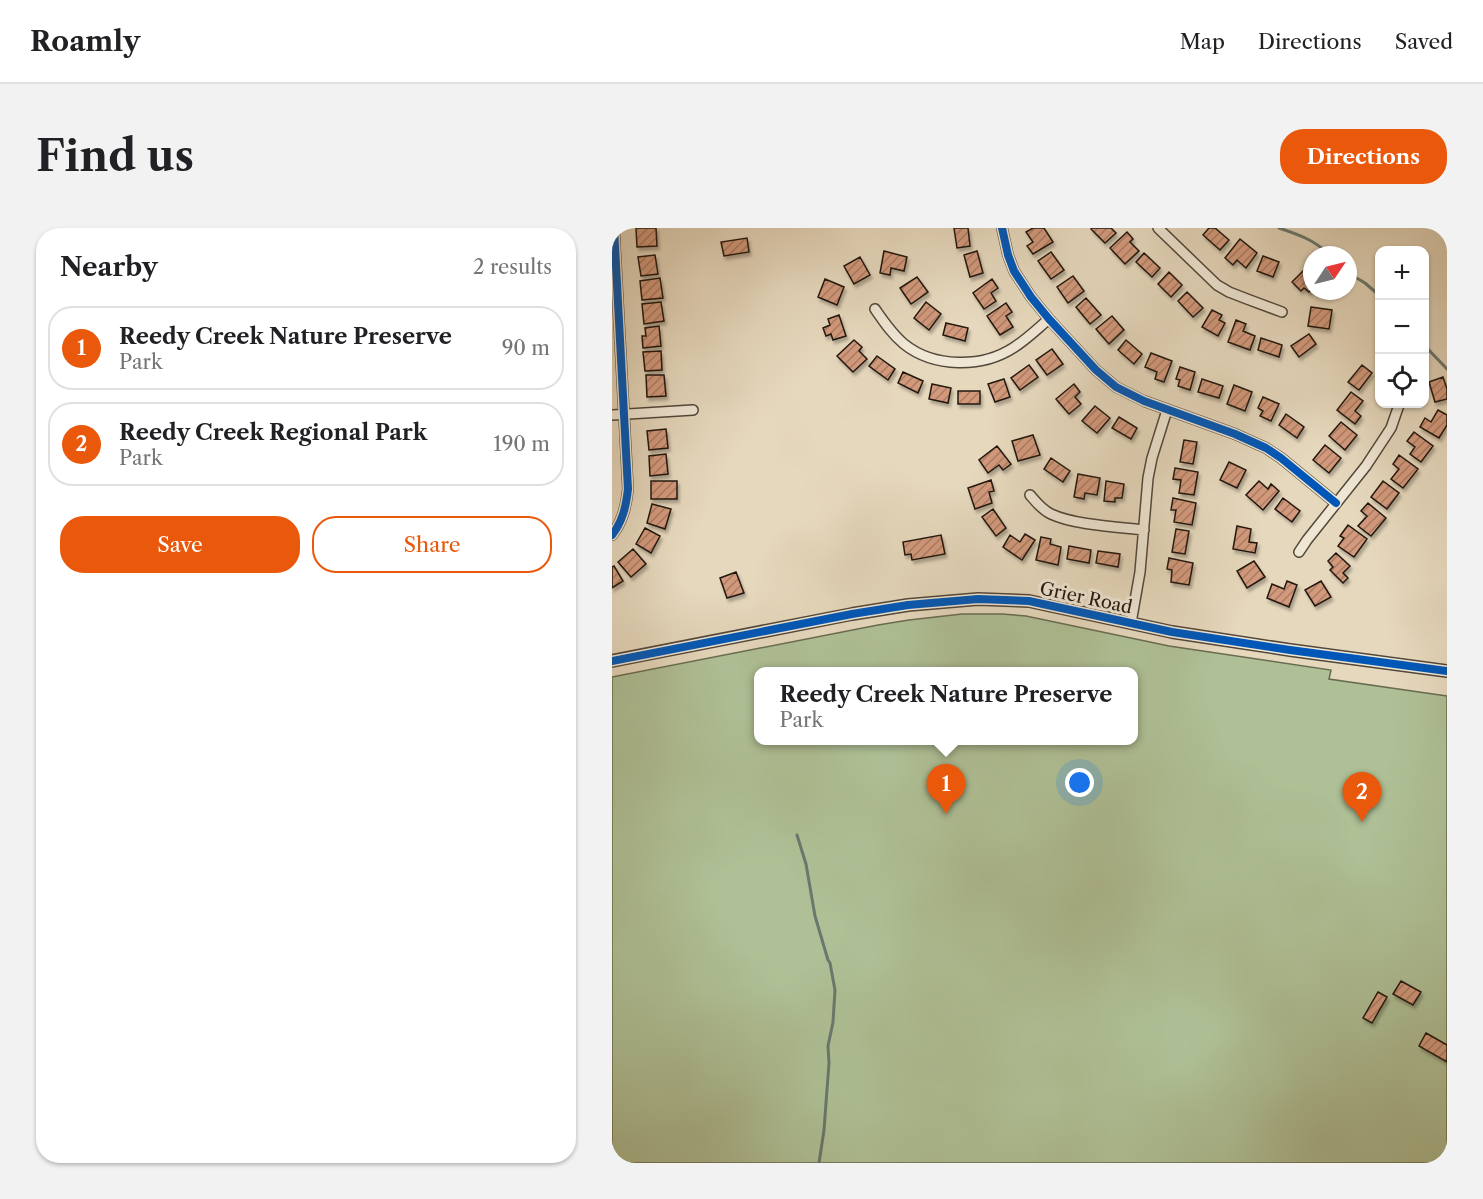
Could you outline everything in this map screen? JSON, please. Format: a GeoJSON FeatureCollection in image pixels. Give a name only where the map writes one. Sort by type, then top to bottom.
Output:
{"type":"FeatureCollection","features":[{"type":"Feature","properties":{"kind":"street"},"geometry":{"type":"LineString","coordinates":[[612,535],[620,525],[626,508],[628,489],[614,228]]}},
{"type":"Feature","properties":{"kind":"street"},"geometry":{"type":"LineString","coordinates":[[1002,228],[1014,271],[1031,297],[1096,370],[1116,387],[1144,401],[1235,434],[1266,448],[1336,503]]}},
{"type":"Feature","properties":{"kind":"street"},"geometry":{"type":"LineString","coordinates":[[1158,228],[1217,285],[1238,296],[1282,312]]}},
{"type":"Feature","properties":{"kind":"street"},"geometry":{"type":"LineString","coordinates":[[875,309],[891,331],[907,346],[939,360],[958,362],[975,362],[999,356],[1014,348],[1049,319]]}},
{"type":"Feature","properties":{"kind":"street"},"geometry":{"type":"LineString","coordinates":[[1299,552],[1366,466],[1391,428],[1398,408]]}},
{"type":"Feature","properties":{"kind":"street"},"geometry":{"type":"LineString","coordinates":[[612,415],[693,410]]}},
{"type":"Feature","properties":{"kind":"street"},"geometry":{"type":"LineString","coordinates":[[1131,623],[1140,572],[1148,478],[1167,410]]}},
{"type":"Feature","properties":{"kind":"street"},"geometry":{"type":"LineString","coordinates":[[1030,495],[1049,514],[1066,520],[1144,530]]}},
{"type":"Feature","properties":{"kind":"street","name":"Grier Road"},"geometry":{"type":"LineString","coordinates":[[612,661],[852,614],[908,605],[978,599],[1029,602],[1172,632],[1447,671]]}},
{"type":"Feature","properties":{"kind":"green space"},"geometry":{"type":"Polygon","coordinates":[[[962,614],[1026,616],[1169,646],[1331,670],[1329,679],[1447,696],[1447,1163],[612,1163],[612,677],[878,625],[962,614]]]}},
{"type":"Feature","properties":{"kind":"building"},"geometry":{"type":"Polygon","coordinates":[[[636,228],[656,228],[657,246],[637,247],[636,228]]]}},
{"type":"Feature","properties":{"kind":"building"},"geometry":{"type":"Polygon","coordinates":[[[954,228],[968,228],[970,246],[957,248],[954,228]]]}},
{"type":"Feature","properties":{"kind":"building"},"geometry":{"type":"Polygon","coordinates":[[[1033,228],[1044,228],[1053,242],[1033,254],[1027,246],[1033,242],[1026,232],[1033,228]]]}},
{"type":"Feature","properties":{"kind":"building"},"geometry":{"type":"Polygon","coordinates":[[[1092,228],[1111,228],[1116,233],[1105,243],[1092,228]]]}},
{"type":"Feature","properties":{"kind":"building"},"geometry":{"type":"Polygon","coordinates":[[[1209,228],[1215,228],[1229,240],[1220,250],[1203,235],[1209,228]]]}},
{"type":"Feature","properties":{"kind":"building"},"geometry":{"type":"Polygon","coordinates":[[[1127,232],[1133,239],[1130,242],[1139,251],[1125,264],[1110,248],[1127,232]]]}},
{"type":"Feature","properties":{"kind":"building"},"geometry":{"type":"Polygon","coordinates":[[[747,238],[749,252],[724,256],[721,242],[747,238]]]}},
{"type":"Feature","properties":{"kind":"building"},"geometry":{"type":"Polygon","coordinates":[[[1240,239],[1257,253],[1246,268],[1237,260],[1233,265],[1225,258],[1240,239]]]}},
{"type":"Feature","properties":{"kind":"building"},"geometry":{"type":"Polygon","coordinates":[[[884,251],[907,257],[904,271],[891,268],[890,275],[880,273],[884,251]]]}},
{"type":"Feature","properties":{"kind":"building"},"geometry":{"type":"Polygon","coordinates":[[[977,251],[983,273],[970,277],[964,255],[977,251]]]}},
{"type":"Feature","properties":{"kind":"building"},"geometry":{"type":"Polygon","coordinates":[[[1051,252],[1064,270],[1051,279],[1038,261],[1051,252]]]}},
{"type":"Feature","properties":{"kind":"building"},"geometry":{"type":"Polygon","coordinates":[[[1144,253],[1160,268],[1152,277],[1136,262],[1144,253]]]}},
{"type":"Feature","properties":{"kind":"building"},"geometry":{"type":"Polygon","coordinates":[[[655,255],[658,274],[641,276],[638,257],[655,255]]]}},
{"type":"Feature","properties":{"kind":"building"},"geometry":{"type":"Polygon","coordinates":[[[1263,256],[1279,262],[1273,277],[1257,271],[1263,256]]]}},
{"type":"Feature","properties":{"kind":"building"},"geometry":{"type":"Polygon","coordinates":[[[860,257],[870,275],[854,284],[844,266],[860,257]]]}},
{"type":"Feature","properties":{"kind":"building"},"geometry":{"type":"Polygon","coordinates":[[[1303,271],[1301,291],[1292,282],[1303,271]]]}},
{"type":"Feature","properties":{"kind":"building"},"geometry":{"type":"Polygon","coordinates":[[[1169,272],[1182,285],[1171,297],[1158,284],[1169,272]]]}},
{"type":"Feature","properties":{"kind":"building"},"geometry":{"type":"Polygon","coordinates":[[[1073,276],[1084,291],[1068,303],[1057,287],[1073,276]]]}},
{"type":"Feature","properties":{"kind":"building"},"geometry":{"type":"Polygon","coordinates":[[[917,277],[928,292],[911,304],[900,288],[917,277]]]}},
{"type":"Feature","properties":{"kind":"building"},"geometry":{"type":"Polygon","coordinates":[[[660,278],[663,298],[642,300],[640,281],[660,278]]]}},
{"type":"Feature","properties":{"kind":"building"},"geometry":{"type":"Polygon","coordinates":[[[825,279],[844,287],[837,305],[818,297],[825,279]]]}},
{"type":"Feature","properties":{"kind":"building"},"geometry":{"type":"Polygon","coordinates":[[[992,279],[998,288],[991,293],[996,301],[984,309],[973,293],[992,279]]]}},
{"type":"Feature","properties":{"kind":"building"},"geometry":{"type":"Polygon","coordinates":[[[1187,292],[1203,308],[1193,317],[1178,301],[1187,292]]]}},
{"type":"Feature","properties":{"kind":"building"},"geometry":{"type":"Polygon","coordinates":[[[1086,298],[1101,315],[1090,324],[1076,307],[1086,298]]]}},
{"type":"Feature","properties":{"kind":"building"},"geometry":{"type":"Polygon","coordinates":[[[661,302],[664,321],[644,324],[642,304],[661,302]]]}},
{"type":"Feature","properties":{"kind":"building"},"geometry":{"type":"Polygon","coordinates":[[[926,302],[941,314],[929,330],[914,318],[926,302]]]}},
{"type":"Feature","properties":{"kind":"building"},"geometry":{"type":"Polygon","coordinates":[[[1006,303],[1012,312],[1006,316],[1013,327],[1000,335],[987,316],[1006,303]]]}},
{"type":"Feature","properties":{"kind":"building"},"geometry":{"type":"Polygon","coordinates":[[[1311,307],[1332,310],[1329,329],[1308,326],[1311,307]]]}},
{"type":"Feature","properties":{"kind":"building"},"geometry":{"type":"Polygon","coordinates":[[[1212,310],[1222,315],[1219,320],[1225,323],[1218,336],[1202,327],[1212,310]]]}},
{"type":"Feature","properties":{"kind":"building"},"geometry":{"type":"Polygon","coordinates":[[[839,315],[846,336],[833,340],[831,334],[826,336],[823,328],[830,325],[828,319],[839,315]]]}},
{"type":"Feature","properties":{"kind":"building"},"geometry":{"type":"Polygon","coordinates":[[[1112,316],[1124,330],[1109,344],[1096,329],[1112,316]]]}},
{"type":"Feature","properties":{"kind":"building"},"geometry":{"type":"Polygon","coordinates":[[[1236,320],[1246,324],[1243,331],[1255,336],[1250,350],[1228,342],[1236,320]]]}},
{"type":"Feature","properties":{"kind":"building"},"geometry":{"type":"Polygon","coordinates":[[[946,323],[968,328],[965,341],[943,335],[946,323]]]}},
{"type":"Feature","properties":{"kind":"building"},"geometry":{"type":"Polygon","coordinates":[[[659,326],[661,346],[643,348],[642,336],[646,336],[645,328],[659,326]]]}},
{"type":"Feature","properties":{"kind":"building"},"geometry":{"type":"Polygon","coordinates":[[[1309,334],[1316,344],[1299,357],[1291,346],[1309,334]]]}},
{"type":"Feature","properties":{"kind":"building"},"geometry":{"type":"Polygon","coordinates":[[[1261,338],[1282,345],[1279,357],[1258,350],[1261,338]]]}},
{"type":"Feature","properties":{"kind":"building"},"geometry":{"type":"Polygon","coordinates":[[[854,340],[862,347],[859,351],[867,359],[853,372],[837,356],[854,340]]]}},
{"type":"Feature","properties":{"kind":"building"},"geometry":{"type":"Polygon","coordinates":[[[1126,340],[1142,354],[1134,364],[1118,350],[1126,340]]]}},
{"type":"Feature","properties":{"kind":"building"},"geometry":{"type":"Polygon","coordinates":[[[1052,349],[1063,364],[1047,375],[1036,360],[1052,349]]]}},
{"type":"Feature","properties":{"kind":"building"},"geometry":{"type":"Polygon","coordinates":[[[661,351],[662,370],[645,371],[643,352],[661,351]]]}},
{"type":"Feature","properties":{"kind":"building"},"geometry":{"type":"Polygon","coordinates":[[[1151,353],[1172,361],[1164,382],[1155,379],[1157,372],[1145,367],[1151,353]]]}},
{"type":"Feature","properties":{"kind":"building"},"geometry":{"type":"Polygon","coordinates":[[[877,356],[895,369],[888,380],[869,366],[877,356]]]}},
{"type":"Feature","properties":{"kind":"building"},"geometry":{"type":"Polygon","coordinates":[[[1029,365],[1038,377],[1020,390],[1011,378],[1029,365]]]}},
{"type":"Feature","properties":{"kind":"building"},"geometry":{"type":"Polygon","coordinates":[[[1362,365],[1372,373],[1359,390],[1348,382],[1362,365]]]}},
{"type":"Feature","properties":{"kind":"building"},"geometry":{"type":"Polygon","coordinates":[[[1180,367],[1195,372],[1190,390],[1178,386],[1180,380],[1176,379],[1180,367]]]}},
{"type":"Feature","properties":{"kind":"building"},"geometry":{"type":"Polygon","coordinates":[[[903,372],[923,381],[918,393],[898,383],[903,372]]]}},
{"type":"Feature","properties":{"kind":"building"},"geometry":{"type":"Polygon","coordinates":[[[646,375],[664,375],[666,396],[647,397],[646,375]]]}},
{"type":"Feature","properties":{"kind":"building"},"geometry":{"type":"Polygon","coordinates":[[[1443,377],[1447,399],[1435,402],[1429,382],[1443,377]]]}},
{"type":"Feature","properties":{"kind":"building"},"geometry":{"type":"Polygon","coordinates":[[[1004,379],[1010,397],[995,402],[988,384],[1004,379]]]}},
{"type":"Feature","properties":{"kind":"building"},"geometry":{"type":"Polygon","coordinates":[[[1202,379],[1223,386],[1219,398],[1198,392],[1202,379]]]}},
{"type":"Feature","properties":{"kind":"building"},"geometry":{"type":"Polygon","coordinates":[[[932,384],[951,388],[948,403],[929,399],[932,384]]]}},
{"type":"Feature","properties":{"kind":"building"},"geometry":{"type":"Polygon","coordinates":[[[1074,384],[1080,392],[1075,397],[1081,404],[1069,414],[1056,399],[1074,384]]]}},
{"type":"Feature","properties":{"kind":"building"},"geometry":{"type":"Polygon","coordinates":[[[1234,385],[1252,392],[1245,411],[1227,404],[1234,385]]]}},
{"type":"Feature","properties":{"kind":"building"},"geometry":{"type":"Polygon","coordinates":[[[958,391],[980,391],[980,404],[958,404],[958,391]]]}},
{"type":"Feature","properties":{"kind":"building"},"geometry":{"type":"Polygon","coordinates":[[[1351,392],[1363,401],[1355,411],[1361,416],[1355,424],[1337,410],[1351,392]]]}},
{"type":"Feature","properties":{"kind":"building"},"geometry":{"type":"Polygon","coordinates":[[[1263,397],[1279,404],[1271,421],[1260,416],[1263,411],[1258,408],[1263,397]]]}},
{"type":"Feature","properties":{"kind":"building"},"geometry":{"type":"Polygon","coordinates":[[[1095,406],[1110,418],[1097,433],[1082,421],[1095,406]]]}},
{"type":"Feature","properties":{"kind":"building"},"geometry":{"type":"Polygon","coordinates":[[[1438,410],[1447,415],[1447,425],[1439,438],[1420,427],[1425,418],[1431,422],[1438,410]]]}},
{"type":"Feature","properties":{"kind":"building"},"geometry":{"type":"Polygon","coordinates":[[[1286,414],[1304,427],[1297,438],[1279,425],[1286,414]]]}},
{"type":"Feature","properties":{"kind":"building"},"geometry":{"type":"Polygon","coordinates":[[[1119,417],[1137,428],[1131,439],[1112,428],[1119,417]]]}},
{"type":"Feature","properties":{"kind":"building"},"geometry":{"type":"Polygon","coordinates":[[[1341,422],[1357,435],[1345,450],[1329,436],[1341,422]]]}},
{"type":"Feature","properties":{"kind":"building"},"geometry":{"type":"Polygon","coordinates":[[[666,429],[668,448],[649,450],[647,431],[666,429]]]}},
{"type":"Feature","properties":{"kind":"building"},"geometry":{"type":"Polygon","coordinates":[[[1414,432],[1433,446],[1421,462],[1410,454],[1415,447],[1407,441],[1414,432]]]}},
{"type":"Feature","properties":{"kind":"building"},"geometry":{"type":"Polygon","coordinates":[[[1033,435],[1040,455],[1018,461],[1012,441],[1033,435]]]}},
{"type":"Feature","properties":{"kind":"building"},"geometry":{"type":"Polygon","coordinates":[[[1184,440],[1197,442],[1193,464],[1180,462],[1184,440]]]}},
{"type":"Feature","properties":{"kind":"building"},"geometry":{"type":"Polygon","coordinates":[[[1325,445],[1341,458],[1329,473],[1313,460],[1325,445]]]}},
{"type":"Feature","properties":{"kind":"building"},"geometry":{"type":"Polygon","coordinates":[[[997,446],[1011,464],[1003,470],[999,465],[988,473],[979,460],[997,446]]]}},
{"type":"Feature","properties":{"kind":"building"},"geometry":{"type":"Polygon","coordinates":[[[666,454],[668,474],[650,476],[649,456],[666,454]]]}},
{"type":"Feature","properties":{"kind":"building"},"geometry":{"type":"Polygon","coordinates":[[[1399,455],[1418,469],[1403,488],[1391,479],[1399,469],[1393,464],[1399,455]]]}},
{"type":"Feature","properties":{"kind":"building"},"geometry":{"type":"Polygon","coordinates":[[[1051,458],[1070,471],[1063,482],[1044,469],[1051,458]]]}},
{"type":"Feature","properties":{"kind":"building"},"geometry":{"type":"Polygon","coordinates":[[[1229,462],[1246,470],[1237,488],[1220,480],[1229,462]]]}},
{"type":"Feature","properties":{"kind":"building"},"geometry":{"type":"Polygon","coordinates":[[[1175,468],[1198,472],[1194,495],[1179,493],[1181,480],[1173,479],[1175,468]]]}},
{"type":"Feature","properties":{"kind":"building"},"geometry":{"type":"Polygon","coordinates":[[[1078,474],[1100,478],[1097,495],[1085,493],[1084,499],[1074,497],[1078,474]]]}},
{"type":"Feature","properties":{"kind":"building"},"geometry":{"type":"Polygon","coordinates":[[[991,480],[994,491],[989,492],[992,503],[975,509],[968,488],[991,480]]]}},
{"type":"Feature","properties":{"kind":"building"},"geometry":{"type":"Polygon","coordinates":[[[651,481],[677,481],[677,499],[651,499],[651,481]]]}},
{"type":"Feature","properties":{"kind":"building"},"geometry":{"type":"Polygon","coordinates":[[[1106,481],[1124,484],[1122,498],[1115,498],[1115,502],[1104,501],[1106,481]]]}},
{"type":"Feature","properties":{"kind":"building"},"geometry":{"type":"Polygon","coordinates":[[[1259,481],[1268,489],[1271,484],[1279,491],[1263,510],[1246,495],[1259,481]]]}},
{"type":"Feature","properties":{"kind":"building"},"geometry":{"type":"Polygon","coordinates":[[[1383,481],[1399,493],[1387,509],[1371,497],[1383,481]]]}},
{"type":"Feature","properties":{"kind":"building"},"geometry":{"type":"Polygon","coordinates":[[[1173,498],[1196,503],[1192,525],[1174,522],[1176,510],[1171,510],[1173,498]]]}},
{"type":"Feature","properties":{"kind":"building"},"geometry":{"type":"Polygon","coordinates":[[[1283,498],[1300,511],[1292,522],[1275,509],[1283,498]]]}},
{"type":"Feature","properties":{"kind":"building"},"geometry":{"type":"Polygon","coordinates":[[[1368,503],[1386,518],[1371,536],[1358,526],[1367,516],[1361,511],[1368,503]]]}},
{"type":"Feature","properties":{"kind":"building"},"geometry":{"type":"Polygon","coordinates":[[[652,504],[671,509],[665,529],[647,523],[652,504]]]}},
{"type":"Feature","properties":{"kind":"building"},"geometry":{"type":"Polygon","coordinates":[[[993,509],[1006,528],[996,536],[982,517],[993,509]]]}},
{"type":"Feature","properties":{"kind":"building"},"geometry":{"type":"Polygon","coordinates":[[[1348,525],[1367,539],[1354,557],[1338,546],[1344,538],[1340,536],[1348,525]]]}},
{"type":"Feature","properties":{"kind":"building"},"geometry":{"type":"Polygon","coordinates":[[[1237,526],[1251,529],[1249,542],[1257,543],[1255,553],[1233,549],[1237,526]]]}},
{"type":"Feature","properties":{"kind":"building"},"geometry":{"type":"Polygon","coordinates":[[[645,528],[660,536],[651,553],[636,544],[645,528]]]}},
{"type":"Feature","properties":{"kind":"building"},"geometry":{"type":"Polygon","coordinates":[[[1176,529],[1189,531],[1185,554],[1172,552],[1176,529]]]}},
{"type":"Feature","properties":{"kind":"building"},"geometry":{"type":"Polygon","coordinates":[[[1025,534],[1035,540],[1022,560],[1003,547],[1010,535],[1020,542],[1025,534]]]}},
{"type":"Feature","properties":{"kind":"building"},"geometry":{"type":"Polygon","coordinates":[[[941,535],[945,554],[912,560],[911,554],[905,555],[903,542],[941,535]]]}},
{"type":"Feature","properties":{"kind":"building"},"geometry":{"type":"Polygon","coordinates":[[[1041,537],[1051,539],[1050,544],[1061,547],[1058,565],[1036,560],[1041,537]]]}},
{"type":"Feature","properties":{"kind":"building"},"geometry":{"type":"Polygon","coordinates":[[[1069,546],[1091,550],[1089,563],[1067,559],[1069,546]]]}},
{"type":"Feature","properties":{"kind":"building"},"geometry":{"type":"Polygon","coordinates":[[[633,549],[646,564],[631,577],[618,562],[633,549]]]}},
{"type":"Feature","properties":{"kind":"building"},"geometry":{"type":"Polygon","coordinates":[[[1098,551],[1120,554],[1118,567],[1096,563],[1098,551]]]}},
{"type":"Feature","properties":{"kind":"building"},"geometry":{"type":"Polygon","coordinates":[[[1336,553],[1350,566],[1343,573],[1348,578],[1343,583],[1330,570],[1333,567],[1328,561],[1336,553]]]}},
{"type":"Feature","properties":{"kind":"building"},"geometry":{"type":"Polygon","coordinates":[[[1169,558],[1193,563],[1189,585],[1171,582],[1172,570],[1167,569],[1169,558]]]}},
{"type":"Feature","properties":{"kind":"building"},"geometry":{"type":"Polygon","coordinates":[[[1254,561],[1265,577],[1247,588],[1237,571],[1254,561]]]}},
{"type":"Feature","properties":{"kind":"building"},"geometry":{"type":"Polygon","coordinates":[[[614,566],[623,581],[612,588],[612,567],[614,566]]]}},
{"type":"Feature","properties":{"kind":"building"},"geometry":{"type":"Polygon","coordinates":[[[736,572],[744,593],[727,598],[720,578],[736,572]]]}},
{"type":"Feature","properties":{"kind":"building"},"geometry":{"type":"Polygon","coordinates":[[[1287,581],[1297,585],[1289,607],[1267,598],[1272,584],[1284,589],[1287,581]]]}},
{"type":"Feature","properties":{"kind":"building"},"geometry":{"type":"Polygon","coordinates":[[[1321,581],[1331,597],[1315,606],[1305,590],[1321,581]]]}},
{"type":"Feature","properties":{"kind":"building"},"geometry":{"type":"Polygon","coordinates":[[[1401,981],[1421,992],[1413,1005],[1393,994],[1401,981]]]}},
{"type":"Feature","properties":{"kind":"building"},"geometry":{"type":"Polygon","coordinates":[[[1378,992],[1387,997],[1372,1023],[1363,1018],[1378,992]]]}},
{"type":"Feature","properties":{"kind":"building"},"geometry":{"type":"Polygon","coordinates":[[[1426,1033],[1447,1045],[1447,1062],[1419,1046],[1426,1033]]]}},
{"type":"Feature","properties":{"kind":"waterway"},"geometry":{"type":"LineString","coordinates":[[1279,228],[1306,238],[1319,246]]}},
{"type":"Feature","properties":{"kind":"waterway"},"geometry":{"type":"LineString","coordinates":[[1357,278],[1375,292]]}},
{"type":"Feature","properties":{"kind":"waterway"},"geometry":{"type":"LineString","coordinates":[[1429,350],[1447,369]]}},
{"type":"Feature","properties":{"kind":"waterway"},"geometry":{"type":"LineString","coordinates":[[797,835],[806,864],[815,916],[830,963],[835,990],[833,1022],[828,1046],[829,1063],[824,1130],[819,1163]]}},
{"type":"Feature","properties":{"kind":"cycle path"},"geometry":{"type":"LineString","coordinates":[[612,535],[623,513],[628,489],[614,228]]}},
{"type":"Feature","properties":{"kind":"cycle path"},"geometry":{"type":"LineString","coordinates":[[1002,228],[1014,271],[1031,297],[1096,370],[1116,387],[1144,401],[1235,434],[1266,448],[1336,503]]}},
{"type":"Feature","properties":{"kind":"cycle path"},"geometry":{"type":"LineString","coordinates":[[612,661],[852,614],[908,605],[978,599],[1029,601],[1172,632],[1447,671]]}},
{"type":"Feature","properties":{"kind":"place","name":"Reedy Creek Nature Preserve"},"geometry":{"type":"Point","coordinates":[946,814]}},
{"type":"Feature","properties":{"kind":"place","name":"Reedy Creek Regional Park"},"geometry":{"type":"Point","coordinates":[1362,822]}}]}
